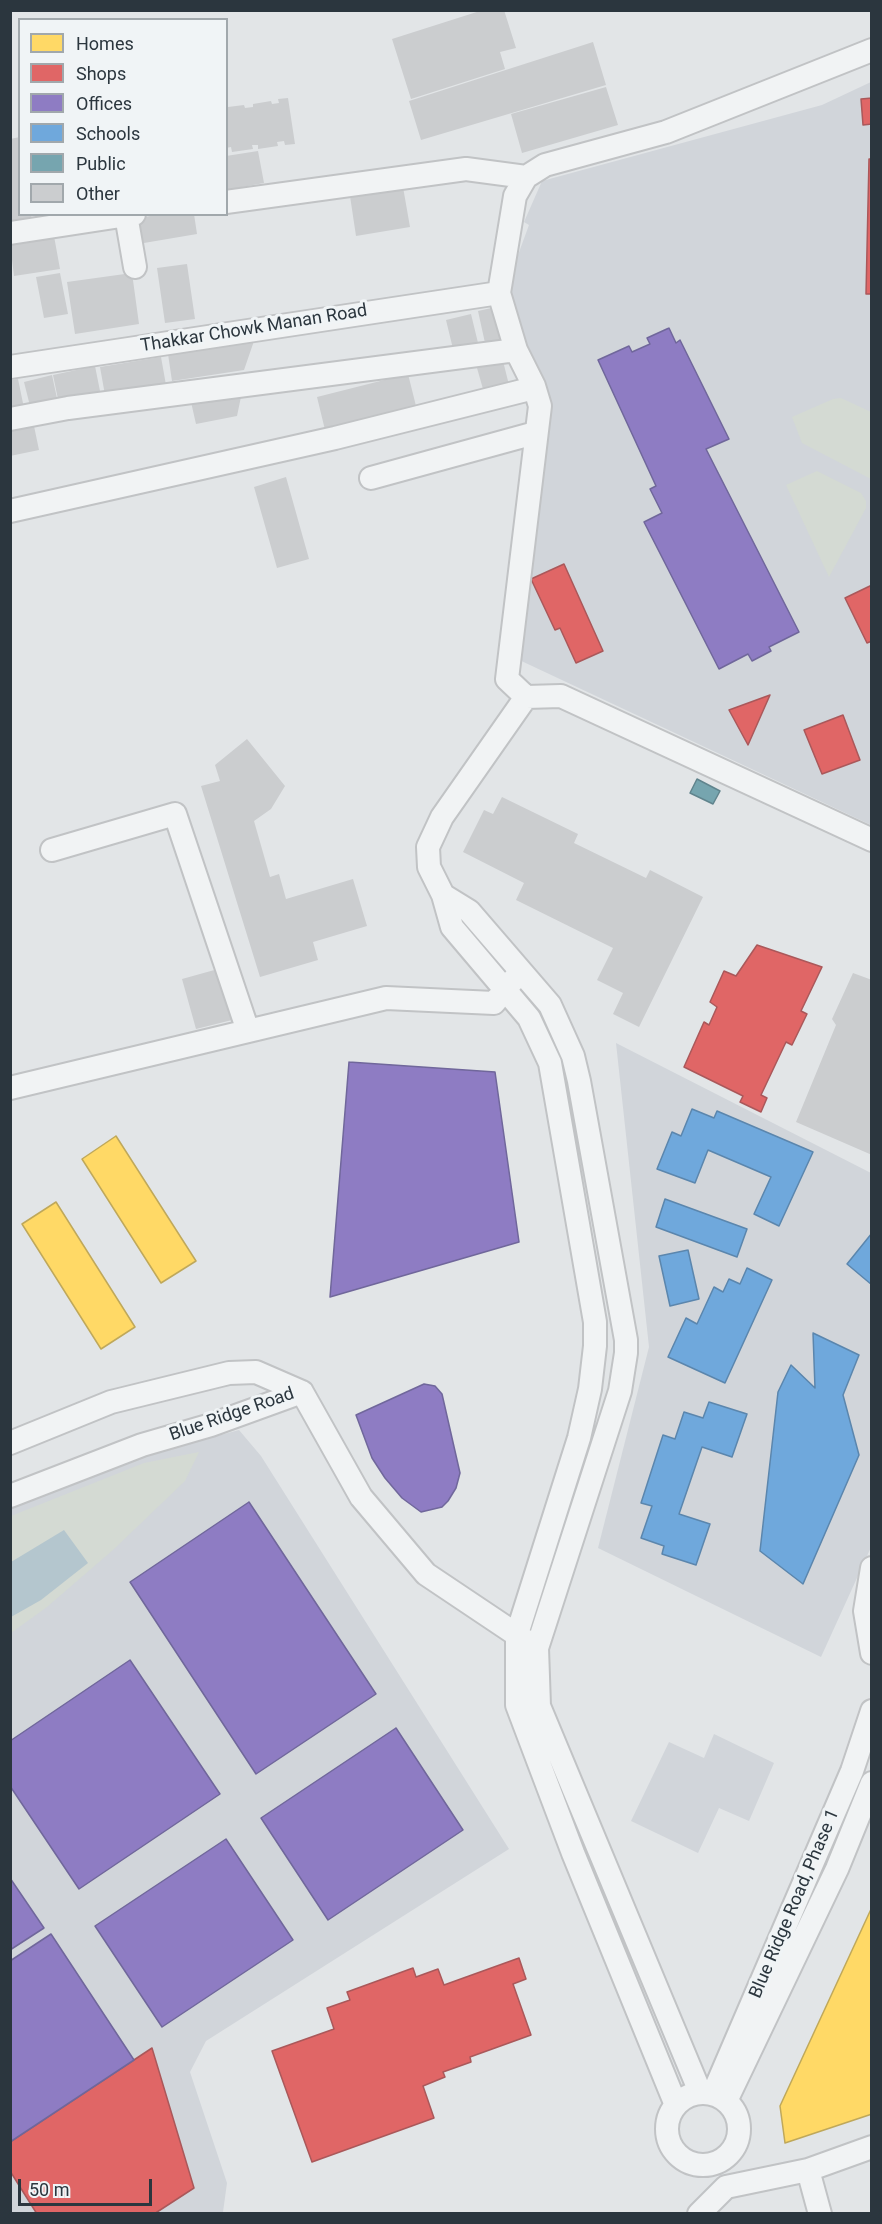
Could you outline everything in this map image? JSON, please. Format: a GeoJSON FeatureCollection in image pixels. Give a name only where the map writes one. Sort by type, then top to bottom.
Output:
{"type":"FeatureCollection","features":[{"type":"Feature","properties":{"kind":"street"},"geometry":{"type":"LineString","coordinates":[[872,50],[666,132],[545,165],[526,177],[515,196],[499,293],[516,350],[540,406],[507,679],[526,697],[561,696],[872,840]]}},
{"type":"Feature","properties":{"kind":"street"},"geometry":{"type":"LineString","coordinates":[[228,202],[466,169],[526,177]]}},
{"type":"Feature","properties":{"kind":"street"},"geometry":{"type":"LineString","coordinates":[[10,234],[124,216]]}},
{"type":"Feature","properties":{"kind":"street"},"geometry":{"type":"LineString","coordinates":[[130,216],[135,267]]}},
{"type":"Feature","properties":{"kind":"street","name":"Thakkar Chowk Manan Road"},"geometry":{"type":"LineString","coordinates":[[16,361],[499,293]]}},
{"type":"Feature","properties":{"kind":"street"},"geometry":{"type":"LineString","coordinates":[[10,419],[68,408],[516,350]]}},
{"type":"Feature","properties":{"kind":"street"},"geometry":{"type":"LineString","coordinates":[[10,511],[335,438],[534,388]]}},
{"type":"Feature","properties":{"kind":"street"},"geometry":{"type":"LineString","coordinates":[[371,478],[535,433]]}},
{"type":"Feature","properties":{"kind":"street"},"geometry":{"type":"LineString","coordinates":[[526,697],[442,817],[428,847],[429,867],[443,895],[452,927],[530,1018],[550,1063],[591,1287],[595,1346],[590,1389],[574,1459],[517,1634],[517,1705],[573,1853],[676,2105]]}},
{"type":"Feature","properties":{"kind":"street"},"geometry":{"type":"LineString","coordinates":[[52,850],[175,814],[248,1031]]}},
{"type":"Feature","properties":{"kind":"street"},"geometry":{"type":"LineString","coordinates":[[443,895],[470,911],[522,970],[550,1005],[573,1056],[626,1340],[620,1391],[537,1648],[538,1706],[713,2095],[734,2110],[739,2134],[728,2155],[718,2162],[706,2165],[694,2164],[674,2150],[667,2127],[676,2105],[683,2099],[713,2095]]}},
{"type":"Feature","properties":{"kind":"street"},"geometry":{"type":"LineString","coordinates":[[10,1088],[386,998],[494,1003],[522,970]]}},
{"type":"Feature","properties":{"kind":"street","name":"Blue Ridge Road"},"geometry":{"type":"LineString","coordinates":[[10,1443],[111,1402],[229,1373],[256,1372],[302,1392]]}},
{"type":"Feature","properties":{"kind":"street"},"geometry":{"type":"LineString","coordinates":[[302,1392],[361,1497],[426,1574],[537,1648]]}},
{"type":"Feature","properties":{"kind":"street","name":"Blue Ridge Road"},"geometry":{"type":"LineString","coordinates":[[10,1496],[142,1445],[211,1425],[302,1392]]}},
{"type":"Feature","properties":{"kind":"street"},"geometry":{"type":"LineString","coordinates":[[872,1568],[865,1611],[872,1653]]}},
{"type":"Feature","properties":{"kind":"street","name":"Blue Ridge Road, Phase 1"},"geometry":{"type":"LineString","coordinates":[[713,2095],[852,1772],[872,1711]]}},
{"type":"Feature","properties":{"kind":"street","name":"Blue Ridge Road, Phase 1"},"geometry":{"type":"LineString","coordinates":[[713,2095],[837,1869],[872,1783]]}},
{"type":"Feature","properties":{"kind":"street"},"geometry":{"type":"LineString","coordinates":[[699,2214],[726,2187],[808,2170],[872,2146]]}},
{"type":"Feature","properties":{"kind":"street"},"geometry":{"type":"LineString","coordinates":[[718,2162],[726,2187]]}},
{"type":"Feature","properties":{"kind":"street"},"geometry":{"type":"LineString","coordinates":[[808,2170],[820,2214]]}},
{"type":"Feature","properties":{"kind":"shaded area"},"geometry":{"type":"Polygon","coordinates":[[[871,82],[871,825],[515,658],[547,397],[504,293],[529,225],[524,222],[542,181],[822,105],[871,82]]]}},
{"type":"Feature","properties":{"kind":"shaded area"},"geometry":{"type":"Polygon","coordinates":[[[841,398],[871,412],[871,479],[802,443],[792,417],[833,399],[841,398]]]}},
{"type":"Feature","properties":{"kind":"shaded area"},"geometry":{"type":"Polygon","coordinates":[[[817,471],[861,493],[866,501],[866,508],[829,577],[786,485],[817,471]]]}},
{"type":"Feature","properties":{"kind":"shaded area"},"geometry":{"type":"Polygon","coordinates":[[[616,1043],[871,1173],[872,1545],[821,1657],[598,1548],[649,1347],[616,1043]]]}},
{"type":"Feature","properties":{"kind":"shaded area"},"geometry":{"type":"Polygon","coordinates":[[[239,1430],[261,1456],[509,1849],[206,2041],[190,2072],[227,2183],[223,2212],[11,2214],[11,1508],[129,1460],[239,1430]]]}},
{"type":"Feature","properties":{"kind":"shaded area"},"geometry":{"type":"Polygon","coordinates":[[[199,1452],[185,1481],[113,1550],[47,1607],[11,1633],[11,1516],[144,1463],[199,1452]]]}},
{"type":"Feature","properties":{"kind":"shaded area"},"geometry":{"type":"Polygon","coordinates":[[[64,1530],[88,1563],[41,1600],[11,1617],[11,1562],[64,1530]]]}},
{"type":"Feature","properties":{"kind":"shaded area"},"geometry":{"type":"Polygon","coordinates":[[[714,1734],[774,1763],[749,1821],[719,1808],[698,1853],[631,1821],[669,1742],[704,1758],[714,1734]]]}},
{"type":"Feature","properties":{"kind":"building: Homes"},"geometry":{"type":"Polygon","coordinates":[[[116,1136],[196,1261],[161,1283],[82,1159],[116,1136]]]}},
{"type":"Feature","properties":{"kind":"building: Homes"},"geometry":{"type":"Polygon","coordinates":[[[56,1202],[135,1327],[101,1349],[22,1224],[56,1202]]]}},
{"type":"Feature","properties":{"kind":"building: Homes"},"geometry":{"type":"Polygon","coordinates":[[[872,1907],[872,2114],[785,2143],[780,2106],[872,1907]]]}},
{"type":"Feature","properties":{"kind":"building: Shops"},"geometry":{"type":"Polygon","coordinates":[[[872,98],[872,124],[863,125],[861,99],[872,98]]]}},
{"type":"Feature","properties":{"kind":"building: Shops"},"geometry":{"type":"Polygon","coordinates":[[[869,159],[872,159],[872,294],[866,294],[869,159]]]}},
{"type":"Feature","properties":{"kind":"building: Shops"},"geometry":{"type":"Polygon","coordinates":[[[564,564],[603,651],[576,663],[560,628],[555,630],[531,579],[564,564]]]}},
{"type":"Feature","properties":{"kind":"building: Shops"},"geometry":{"type":"Polygon","coordinates":[[[872,585],[872,641],[867,643],[845,598],[872,585]]]}},
{"type":"Feature","properties":{"kind":"building: Shops"},"geometry":{"type":"Polygon","coordinates":[[[770,695],[748,745],[729,710],[770,695]]]}},
{"type":"Feature","properties":{"kind":"building: Shops"},"geometry":{"type":"Polygon","coordinates":[[[843,715],[860,760],[822,774],[804,730],[843,715]]]}},
{"type":"Feature","properties":{"kind":"building: Shops"},"geometry":{"type":"Polygon","coordinates":[[[757,945],[822,967],[801,1011],[807,1014],[792,1045],[786,1042],[761,1095],[767,1098],[761,1112],[740,1102],[743,1096],[684,1067],[704,1022],[709,1025],[717,1007],[710,1002],[724,971],[736,976],[757,945]]]}},
{"type":"Feature","properties":{"kind":"building: Shops"},"geometry":{"type":"Polygon","coordinates":[[[519,1958],[526,1979],[513,1984],[531,2035],[470,2057],[471,2062],[443,2072],[445,2077],[423,2086],[434,2118],[312,2162],[272,2051],[334,2029],[327,2008],[350,2000],[347,1992],[413,1968],[416,1977],[438,1969],[444,1985],[519,1958]]]}},
{"type":"Feature","properties":{"kind":"building: Shops"},"geometry":{"type":"Polygon","coordinates":[[[152,2048],[194,2188],[154,2214],[37,2214],[10,2171],[10,2142],[152,2048]]]}},
{"type":"Feature","properties":{"kind":"building: Offices"},"geometry":{"type":"Polygon","coordinates":[[[669,328],[676,343],[680,340],[729,439],[706,449],[799,632],[769,647],[771,651],[752,661],[748,654],[719,669],[644,522],[662,513],[650,489],[656,486],[598,360],[629,346],[632,352],[650,344],[647,338],[669,328]]]}},
{"type":"Feature","properties":{"kind":"building: Offices"},"geometry":{"type":"Polygon","coordinates":[[[349,1062],[495,1072],[519,1242],[330,1297],[349,1062]]]}},
{"type":"Feature","properties":{"kind":"building: Offices"},"geometry":{"type":"Polygon","coordinates":[[[424,1384],[435,1386],[442,1394],[460,1473],[456,1488],[442,1507],[421,1512],[402,1498],[385,1478],[372,1458],[356,1415],[424,1384]]]}},
{"type":"Feature","properties":{"kind":"building: Offices"},"geometry":{"type":"Polygon","coordinates":[[[249,1502],[376,1694],[256,1774],[130,1582],[249,1502]]]}},
{"type":"Feature","properties":{"kind":"building: Offices"},"geometry":{"type":"Polygon","coordinates":[[[130,1660],[220,1794],[79,1889],[10,1786],[10,1741],[130,1660]]]}},
{"type":"Feature","properties":{"kind":"building: Offices"},"geometry":{"type":"Polygon","coordinates":[[[396,1728],[463,1830],[328,1920],[261,1818],[396,1728]]]}},
{"type":"Feature","properties":{"kind":"building: Offices"},"geometry":{"type":"Polygon","coordinates":[[[226,1839],[293,1940],[162,2027],[95,1926],[226,1839]]]}},
{"type":"Feature","properties":{"kind":"building: Offices"},"geometry":{"type":"Polygon","coordinates":[[[10,1878],[44,1928],[10,1950],[10,1878]]]}},
{"type":"Feature","properties":{"kind":"building: Offices"},"geometry":{"type":"Polygon","coordinates":[[[51,1934],[134,2060],[10,2142],[10,1961],[51,1934]]]}},
{"type":"Feature","properties":{"kind":"building: Schools"},"geometry":{"type":"Polygon","coordinates":[[[692,1109],[714,1118],[717,1111],[813,1152],[779,1226],[754,1214],[771,1177],[708,1150],[695,1183],[657,1169],[672,1132],[681,1136],[692,1109]]]}},
{"type":"Feature","properties":{"kind":"building: Schools"},"geometry":{"type":"Polygon","coordinates":[[[665,1199],[747,1229],[737,1257],[656,1227],[665,1199]]]}},
{"type":"Feature","properties":{"kind":"building: Schools"},"geometry":{"type":"Polygon","coordinates":[[[872,1233],[872,1285],[847,1264],[872,1233]]]}},
{"type":"Feature","properties":{"kind":"building: Schools"},"geometry":{"type":"Polygon","coordinates":[[[688,1250],[699,1299],[670,1306],[659,1256],[688,1250]]]}},
{"type":"Feature","properties":{"kind":"building: Schools"},"geometry":{"type":"Polygon","coordinates":[[[747,1268],[772,1280],[725,1383],[668,1357],[686,1318],[697,1324],[714,1287],[723,1292],[729,1279],[740,1284],[747,1268]]]}},
{"type":"Feature","properties":{"kind":"building: Schools"},"geometry":{"type":"Polygon","coordinates":[[[813,1333],[859,1355],[843,1395],[859,1455],[803,1584],[760,1551],[778,1392],[791,1365],[815,1388],[813,1333]]]}},
{"type":"Feature","properties":{"kind":"building: Schools"},"geometry":{"type":"Polygon","coordinates":[[[709,1402],[747,1414],[732,1457],[702,1447],[679,1514],[710,1524],[696,1565],[662,1554],[664,1546],[641,1538],[652,1506],[641,1503],[663,1435],[675,1439],[684,1412],[703,1418],[709,1402]]]}},
{"type":"Feature","properties":{"kind":"building: Public"},"geometry":{"type":"Polygon","coordinates":[[[697,779],[720,791],[713,804],[690,793],[697,779]]]}},
{"type":"Feature","properties":{"kind":"building: Other"},"geometry":{"type":"Polygon","coordinates":[[[483,10],[504,10],[516,48],[500,52],[505,69],[411,99],[392,39],[483,10]]]}},
{"type":"Feature","properties":{"kind":"building: Other"},"geometry":{"type":"Polygon","coordinates":[[[593,42],[606,85],[421,140],[409,101],[593,42]]]}},
{"type":"Feature","properties":{"kind":"building: Other"},"geometry":{"type":"Polygon","coordinates":[[[606,87],[618,125],[522,153],[511,114],[606,87]]]}},
{"type":"Feature","properties":{"kind":"building: Other"},"geometry":{"type":"Polygon","coordinates":[[[288,98],[295,144],[285,145],[284,141],[277,142],[278,146],[258,149],[258,145],[252,145],[253,149],[232,152],[231,147],[228,148],[228,107],[244,105],[245,108],[253,107],[253,104],[271,101],[272,104],[279,103],[278,99],[288,98]]]}},
{"type":"Feature","properties":{"kind":"building: Other"},"geometry":{"type":"Polygon","coordinates":[[[18,137],[18,216],[31,216],[32,221],[10,225],[10,139],[18,137]]]}},
{"type":"Feature","properties":{"kind":"building: Other"},"geometry":{"type":"Polygon","coordinates":[[[258,151],[264,183],[228,190],[228,156],[258,151]]]}},
{"type":"Feature","properties":{"kind":"building: Other"},"geometry":{"type":"Polygon","coordinates":[[[403,187],[410,227],[356,236],[350,196],[403,187]]]}},
{"type":"Feature","properties":{"kind":"building: Other"},"geometry":{"type":"Polygon","coordinates":[[[150,216],[194,216],[197,234],[138,244],[134,219],[150,216]]]}},
{"type":"Feature","properties":{"kind":"building: Other"},"geometry":{"type":"Polygon","coordinates":[[[54,236],[60,269],[14,276],[10,243],[54,236]]]}},
{"type":"Feature","properties":{"kind":"building: Other"},"geometry":{"type":"Polygon","coordinates":[[[187,264],[195,319],[165,323],[157,268],[187,264]]]}},
{"type":"Feature","properties":{"kind":"building: Other"},"geometry":{"type":"Polygon","coordinates":[[[60,273],[68,314],[44,318],[36,277],[60,273]]]}},
{"type":"Feature","properties":{"kind":"building: Other"},"geometry":{"type":"Polygon","coordinates":[[[132,273],[139,324],[75,334],[67,282],[132,273]]]}},
{"type":"Feature","properties":{"kind":"building: Other"},"geometry":{"type":"Polygon","coordinates":[[[496,307],[504,339],[485,343],[478,311],[496,307]]]}},
{"type":"Feature","properties":{"kind":"building: Other"},"geometry":{"type":"Polygon","coordinates":[[[471,314],[479,347],[454,353],[446,320],[471,314]]]}},
{"type":"Feature","properties":{"kind":"building: Other"},"geometry":{"type":"Polygon","coordinates":[[[254,341],[244,370],[172,381],[168,354],[254,341]]]}},
{"type":"Feature","properties":{"kind":"building: Other"},"geometry":{"type":"Polygon","coordinates":[[[161,357],[166,385],[105,395],[100,367],[161,357]]]}},
{"type":"Feature","properties":{"kind":"building: Other"},"geometry":{"type":"Polygon","coordinates":[[[503,361],[510,389],[485,396],[477,368],[503,361]]]}},
{"type":"Feature","properties":{"kind":"building: Other"},"geometry":{"type":"Polygon","coordinates":[[[95,366],[101,396],[59,404],[53,375],[95,366]]]}},
{"type":"Feature","properties":{"kind":"building: Other"},"geometry":{"type":"Polygon","coordinates":[[[408,374],[417,410],[326,434],[317,397],[408,374]]]}},
{"type":"Feature","properties":{"kind":"building: Other"},"geometry":{"type":"Polygon","coordinates":[[[52,375],[58,403],[31,410],[24,382],[52,375]]]}},
{"type":"Feature","properties":{"kind":"building: Other"},"geometry":{"type":"Polygon","coordinates":[[[18,379],[24,408],[10,411],[10,380],[18,379]]]}},
{"type":"Feature","properties":{"kind":"building: Other"},"geometry":{"type":"Polygon","coordinates":[[[242,392],[237,416],[196,424],[191,402],[242,392]]]}},
{"type":"Feature","properties":{"kind":"building: Other"},"geometry":{"type":"Polygon","coordinates":[[[34,426],[39,450],[10,456],[10,431],[34,426]]]}},
{"type":"Feature","properties":{"kind":"building: Other"},"geometry":{"type":"Polygon","coordinates":[[[286,477],[309,559],[277,568],[254,487],[286,477]]]}},
{"type":"Feature","properties":{"kind":"building: Other"},"geometry":{"type":"Polygon","coordinates":[[[247,739],[285,786],[271,809],[254,821],[270,877],[279,874],[286,899],[353,879],[367,926],[313,942],[318,960],[260,977],[201,786],[220,781],[215,765],[247,739]]]}},
{"type":"Feature","properties":{"kind":"building: Other"},"geometry":{"type":"Polygon","coordinates":[[[502,797],[578,834],[574,843],[646,878],[650,870],[703,897],[639,1027],[613,1014],[623,993],[597,980],[613,948],[516,900],[524,883],[463,852],[484,810],[493,814],[502,797]]]}},
{"type":"Feature","properties":{"kind":"building: Other"},"geometry":{"type":"Polygon","coordinates":[[[218,969],[232,1020],[196,1029],[182,979],[218,969]]]}},
{"type":"Feature","properties":{"kind":"building: Other"},"geometry":{"type":"Polygon","coordinates":[[[853,973],[872,980],[872,1155],[796,1122],[836,1025],[832,1019],[853,973]]]}}]}
